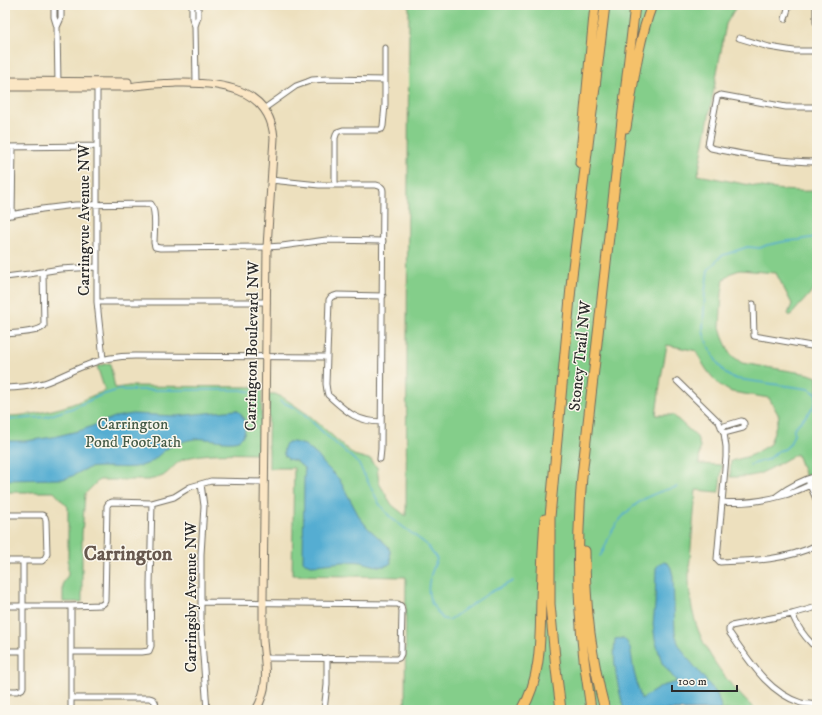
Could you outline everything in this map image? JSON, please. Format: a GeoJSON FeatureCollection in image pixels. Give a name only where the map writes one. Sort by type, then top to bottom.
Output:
{"type":"FeatureCollection","features":[{"type":"Feature","properties":{"kind":"highway"},"geometry":{"type":"LineString","coordinates":[[572,276],[581,150],[595,5]]}},
{"type":"Feature","properties":{"kind":"highway","name":"Stoney Trail NW"},"geometry":{"type":"LineString","coordinates":[[561,710],[550,604],[550,517],[572,276],[605,5]]}},
{"type":"Feature","properties":{"kind":"highway","name":"Stoney Trail NW"},"geometry":{"type":"LineString","coordinates":[[591,710],[584,660],[581,623],[579,580],[580,498],[635,5]]}},
{"type":"Feature","properties":{"kind":"highway"},"geometry":{"type":"LineString","coordinates":[[602,292],[633,88],[642,37],[652,5]]}},
{"type":"Feature","properties":{"kind":"highway"},"geometry":{"type":"LineString","coordinates":[[522,710],[532,687],[538,663],[543,544],[557,397],[563,369]]}},
{"type":"Feature","properties":{"kind":"highway"},"geometry":{"type":"LineString","coordinates":[[586,442],[585,559],[587,607],[599,690],[605,710]]}},
{"type":"Feature","properties":{"kind":"street"},"geometry":{"type":"LineString","coordinates":[[54,5],[54,17],[57,27],[58,84]]}},
{"type":"Feature","properties":{"kind":"street"},"geometry":{"type":"LineString","coordinates":[[57,27],[61,18],[61,5]]}},
{"type":"Feature","properties":{"kind":"street"},"geometry":{"type":"LineString","coordinates":[[192,5],[192,18],[195,26],[196,83]]}},
{"type":"Feature","properties":{"kind":"street"},"geometry":{"type":"LineString","coordinates":[[195,26],[198,18],[198,5]]}},
{"type":"Feature","properties":{"kind":"street"},"geometry":{"type":"LineString","coordinates":[[785,19],[789,5]]}},
{"type":"Feature","properties":{"kind":"street"},"geometry":{"type":"LineString","coordinates":[[816,5],[816,22]]}},
{"type":"Feature","properties":{"kind":"street"},"geometry":{"type":"LineString","coordinates":[[739,38],[769,47],[794,51],[817,51]]}},
{"type":"Feature","properties":{"kind":"street"},"geometry":{"type":"LineString","coordinates":[[335,185],[336,133],[340,130],[382,129],[384,123],[385,48]]}},
{"type":"Feature","properties":{"kind":"street"},"geometry":{"type":"LineString","coordinates":[[5,80],[58,84]]}},
{"type":"Feature","properties":{"kind":"street"},"geometry":{"type":"LineString","coordinates":[[5,87],[131,82],[146,84],[196,83],[217,85],[239,91],[254,98],[265,108],[292,89],[312,80],[385,80]]}},
{"type":"Feature","properties":{"kind":"street","name":"Carringvue Avenue NW"},"geometry":{"type":"LineString","coordinates":[[97,84],[97,302],[103,359]]}},
{"type":"Feature","properties":{"kind":"street"},"geometry":{"type":"LineString","coordinates":[[817,107],[786,107],[721,95],[717,97],[708,145],[711,148],[760,158],[798,162],[817,162]]}},
{"type":"Feature","properties":{"kind":"street","name":"Carrington Boulevard NW"},"geometry":{"type":"LineString","coordinates":[[256,710],[264,690],[266,676],[264,658],[263,602],[267,247],[274,142],[274,133],[270,118],[265,108]]}},
{"type":"Feature","properties":{"kind":"street"},"geometry":{"type":"LineString","coordinates":[[5,147],[97,146]]}},
{"type":"Feature","properties":{"kind":"street"},"geometry":{"type":"LineString","coordinates":[[12,215],[13,147]]}},
{"type":"Feature","properties":{"kind":"street"},"geometry":{"type":"LineString","coordinates":[[271,180],[314,184],[376,185],[382,188],[383,296],[380,459]]}},
{"type":"Feature","properties":{"kind":"street"},"geometry":{"type":"LineString","coordinates":[[5,216],[47,208],[75,205],[151,204],[154,212],[154,243],[155,247],[160,248],[267,247],[326,240],[383,241]]}},
{"type":"Feature","properties":{"kind":"street"},"geometry":{"type":"LineString","coordinates":[[5,277],[68,268],[97,267]]}},
{"type":"Feature","properties":{"kind":"street"},"geometry":{"type":"LineString","coordinates":[[5,334],[40,330],[44,326],[43,272]]}},
{"type":"Feature","properties":{"kind":"street"},"geometry":{"type":"LineString","coordinates":[[381,422],[364,420],[354,416],[343,409],[328,395],[326,391],[329,300],[331,297],[339,295],[383,296]]}},
{"type":"Feature","properties":{"kind":"street"},"geometry":{"type":"LineString","coordinates":[[97,302],[267,302]]}},
{"type":"Feature","properties":{"kind":"street"},"geometry":{"type":"LineString","coordinates":[[753,304],[754,336],[817,347]]}},
{"type":"Feature","properties":{"kind":"street"},"geometry":{"type":"LineString","coordinates":[[5,388],[25,387],[57,379],[85,365],[103,359],[120,356],[327,357]]}},
{"type":"Feature","properties":{"kind":"street"},"geometry":{"type":"LineString","coordinates":[[677,381],[715,418],[724,433],[726,457],[717,559],[720,562],[751,561],[780,557],[809,549],[817,545]]}},
{"type":"Feature","properties":{"kind":"street"},"geometry":{"type":"LineString","coordinates":[[721,427],[740,421],[744,423],[743,428],[724,433]]}},
{"type":"Feature","properties":{"kind":"street"},"geometry":{"type":"LineString","coordinates":[[774,498],[792,486],[817,476]]}},
{"type":"Feature","properties":{"kind":"street"},"geometry":{"type":"LineString","coordinates":[[808,479],[817,501]]}},
{"type":"Feature","properties":{"kind":"street"},"geometry":{"type":"LineString","coordinates":[[5,606],[71,606],[101,605],[104,603],[107,506],[109,503],[152,503],[174,497],[190,487],[210,481],[264,482]]}},
{"type":"Feature","properties":{"kind":"street"},"geometry":{"type":"LineString","coordinates":[[722,502],[734,503],[765,500],[785,496],[817,483]]}},
{"type":"Feature","properties":{"kind":"street","name":"Carringsby Avenue NW"},"geometry":{"type":"LineString","coordinates":[[201,484],[204,506],[201,554],[201,602],[207,710]]}},
{"type":"Feature","properties":{"kind":"street"},"geometry":{"type":"LineString","coordinates":[[70,652],[150,651],[152,503]]}},
{"type":"Feature","properties":{"kind":"street"},"geometry":{"type":"LineString","coordinates":[[5,515],[42,515],[45,517],[47,554],[42,561],[5,560]]}},
{"type":"Feature","properties":{"kind":"street"},"geometry":{"type":"LineString","coordinates":[[5,691],[22,690],[23,684],[23,561]]}},
{"type":"Feature","properties":{"kind":"street"},"geometry":{"type":"LineString","coordinates":[[201,602],[398,604],[401,606],[401,654],[399,658],[264,658]]}},
{"type":"Feature","properties":{"kind":"street"},"geometry":{"type":"LineString","coordinates":[[71,606],[71,710]]}},
{"type":"Feature","properties":{"kind":"street"},"geometry":{"type":"LineString","coordinates":[[817,607],[792,614],[730,626],[729,629],[729,632],[754,668],[774,689],[784,696],[802,703],[817,705]]}},
{"type":"Feature","properties":{"kind":"street"},"geometry":{"type":"LineString","coordinates":[[792,614],[795,623],[802,634],[812,644],[817,644]]}},
{"type":"Feature","properties":{"kind":"street"},"geometry":{"type":"LineString","coordinates":[[5,651],[23,651]]}},
{"type":"Feature","properties":{"kind":"street"},"geometry":{"type":"LineString","coordinates":[[324,710],[327,686],[327,658]]}},
{"type":"Feature","properties":{"kind":"street"},"geometry":{"type":"LineString","coordinates":[[71,699],[150,698],[156,702],[156,710]]}},
{"type":"Feature","properties":{"kind":"green space"},"geometry":{"type":"Polygon","coordinates":[[[409,5],[737,5],[726,24],[698,175],[772,189],[817,191],[817,286],[790,316],[788,314],[792,304],[776,273],[740,270],[731,273],[724,280],[720,327],[731,355],[742,363],[809,374],[817,377],[817,472],[805,476],[797,454],[770,469],[757,474],[730,477],[731,461],[750,456],[770,444],[779,416],[769,398],[732,392],[721,386],[707,370],[697,351],[667,345],[656,415],[673,415],[697,437],[700,446],[699,464],[722,465],[719,492],[696,490],[689,570],[691,602],[698,630],[711,657],[730,683],[756,710],[405,710],[406,577],[292,575],[294,468],[269,468],[268,445],[270,394],[275,394],[284,398],[309,415],[354,455],[372,460],[372,463],[377,467],[379,483],[392,505],[406,516],[409,5]]]}},
{"type":"Feature","properties":{"kind":"green space","name":"Carrington Pond FootPath"},"geometry":{"type":"Polygon","coordinates":[[[110,363],[115,388],[129,386],[262,387],[261,454],[200,455],[182,460],[163,476],[148,480],[99,480],[85,494],[82,534],[82,602],[63,602],[63,583],[68,575],[68,507],[54,492],[5,492],[5,416],[52,410],[105,391],[97,366],[110,363]]]}},
{"type":"Feature","properties":{"kind":"water"},"geometry":{"type":"Polygon","coordinates":[[[237,410],[243,417],[245,431],[242,437],[237,440],[228,441],[195,439],[186,441],[170,447],[151,462],[141,466],[127,468],[89,468],[62,479],[5,480],[5,441],[26,441],[53,437],[82,430],[115,417],[133,414],[176,416],[237,410]]]}},
{"type":"Feature","properties":{"kind":"water"},"geometry":{"type":"Polygon","coordinates":[[[289,442],[305,445],[318,456],[339,479],[360,518],[368,528],[388,546],[391,563],[384,566],[361,562],[311,565],[303,561],[305,469],[296,461],[288,459],[284,455],[284,447],[289,442]]]}},
{"type":"Feature","properties":{"kind":"water"},"geometry":{"type":"Polygon","coordinates":[[[663,562],[668,563],[673,576],[675,632],[678,643],[686,656],[717,694],[722,710],[624,710],[615,666],[615,639],[623,639],[629,645],[641,699],[662,686],[677,682],[662,663],[655,639],[653,624],[656,568],[663,562]]]}},
{"type":"Feature","properties":{"kind":"waterway"},"geometry":{"type":"LineString","coordinates":[[750,465],[769,459],[778,451],[785,449],[790,444],[794,434],[794,428],[813,407],[816,402],[816,397],[815,393],[809,389],[737,379],[729,376],[725,372],[706,341],[703,330],[708,270],[721,256],[747,247],[760,248],[787,241],[817,237]]}},
{"type":"Feature","properties":{"kind":"waterway"},"geometry":{"type":"LineString","coordinates":[[5,420],[45,417],[73,408],[99,396],[118,390],[241,390],[252,392]]}},
{"type":"Feature","properties":{"kind":"waterway"},"geometry":{"type":"LineString","coordinates":[[280,401],[295,408],[358,463],[380,505],[391,518],[426,544],[437,559],[429,581],[428,587],[430,598],[433,606],[443,619],[449,620],[489,593],[513,581]]}},
{"type":"Feature","properties":{"kind":"waterway"},"geometry":{"type":"LineString","coordinates":[[600,556],[615,527],[629,510],[656,493],[677,487]]}},
{"type":"Feature","properties":{"kind":"district","name":"Carrington"},"geometry":{"type":"Point","coordinates":[128,554]}}]}
